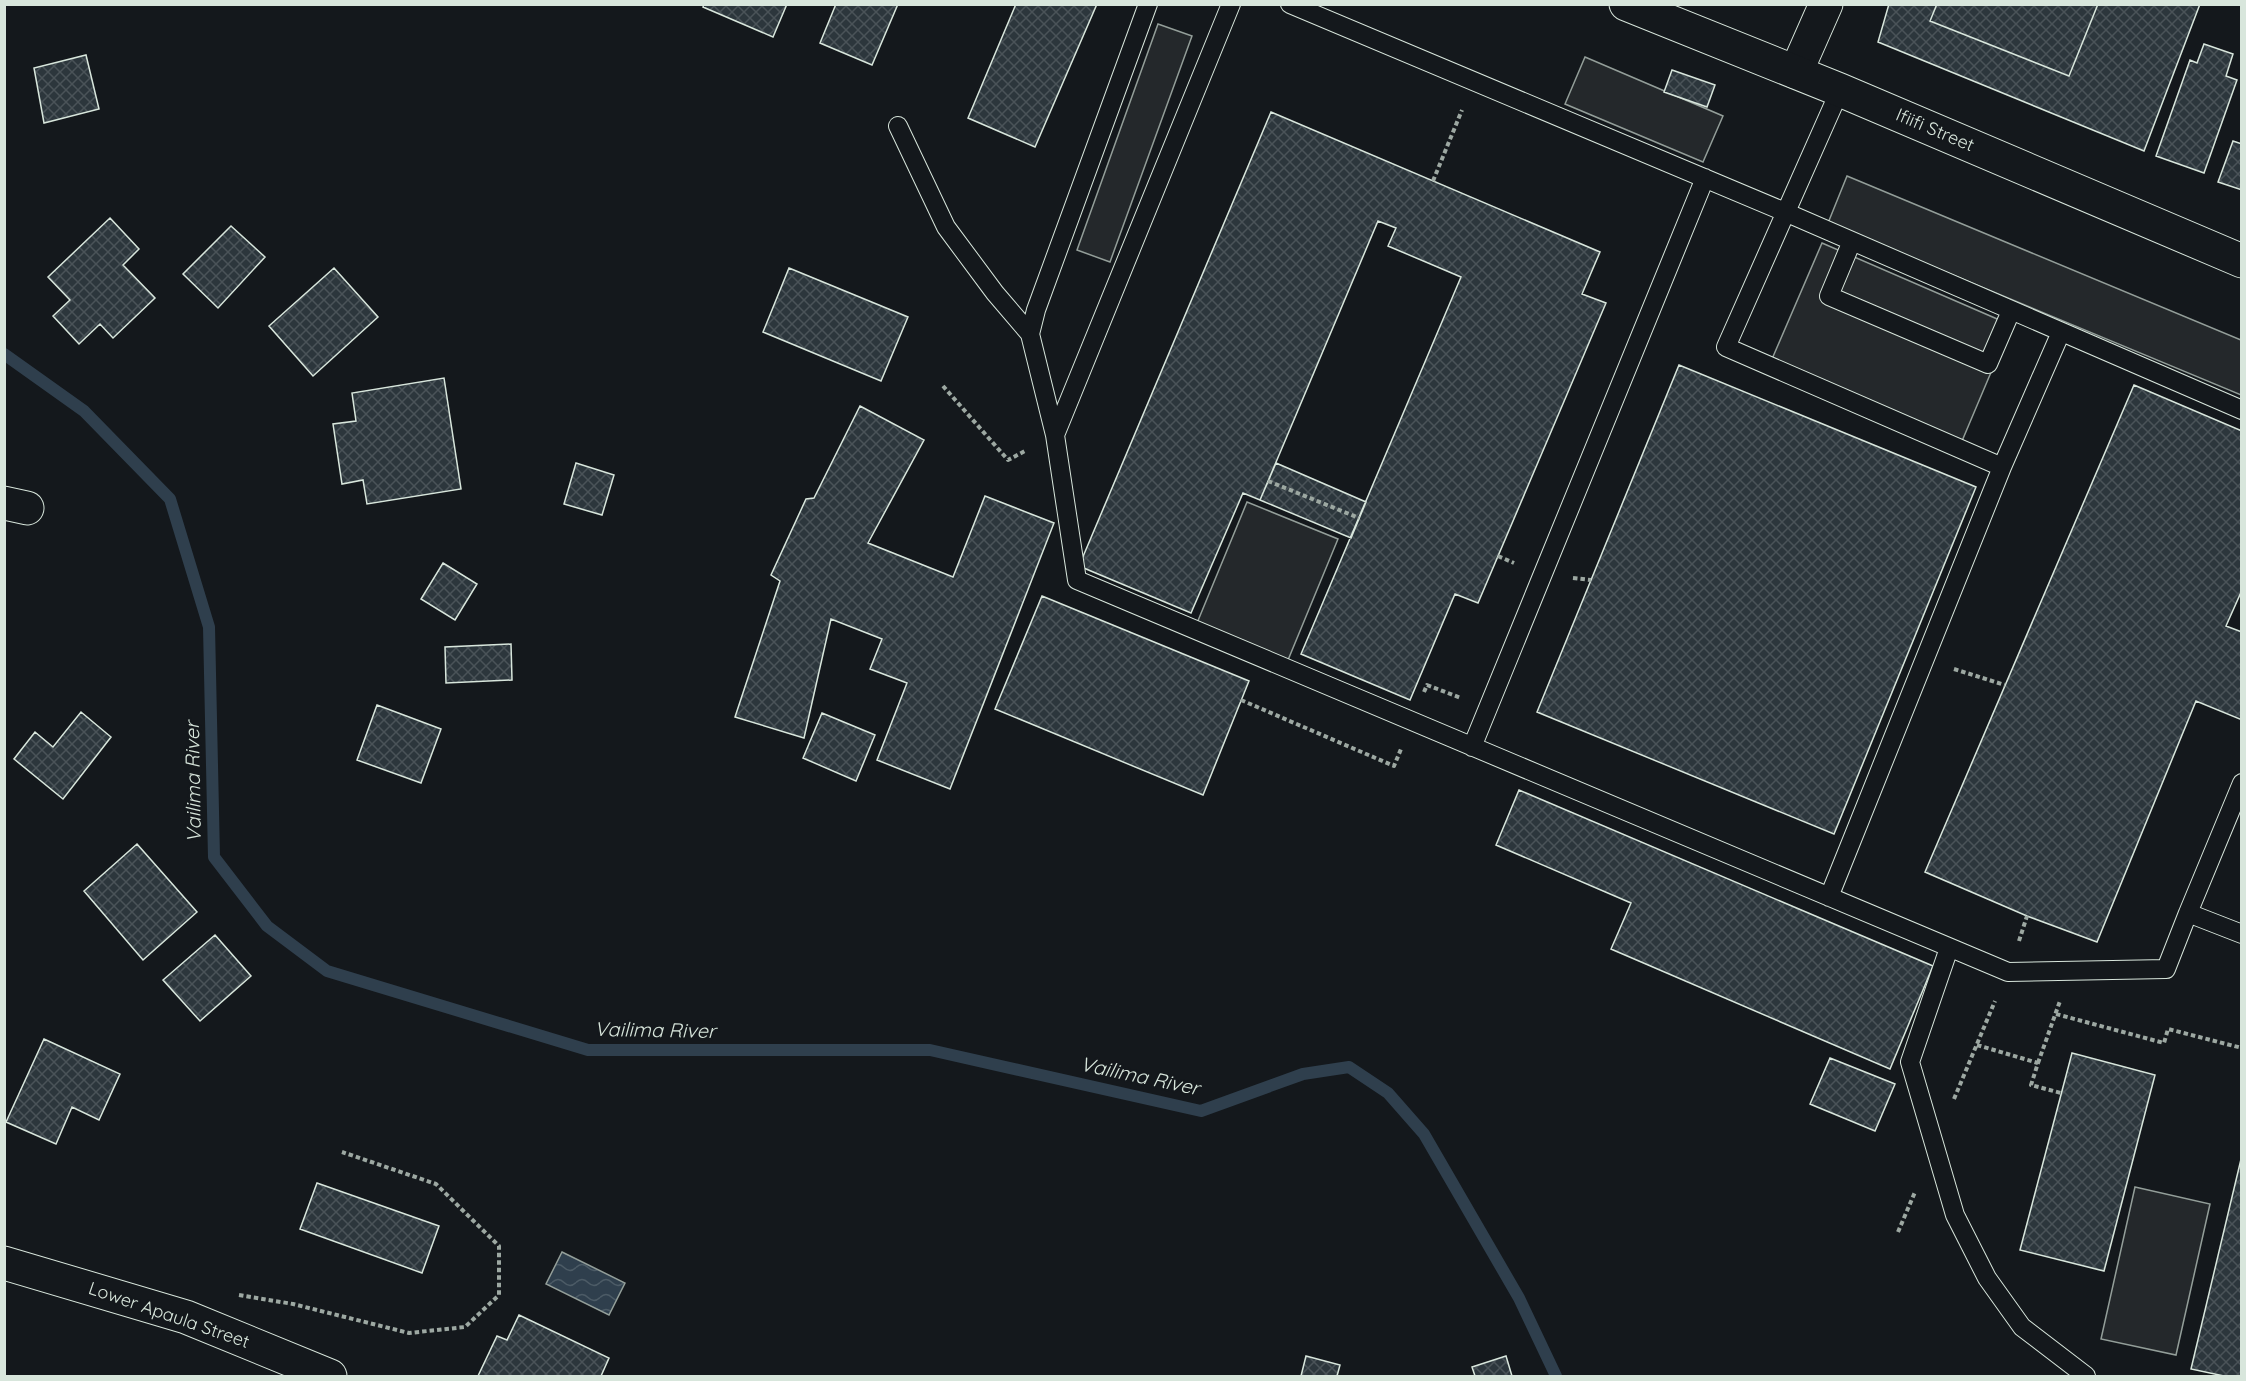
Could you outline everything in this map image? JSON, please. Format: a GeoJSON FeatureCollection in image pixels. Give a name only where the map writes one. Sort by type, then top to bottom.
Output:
{"type":"FeatureCollection","features":[{"type":"Feature","properties":{"kind":"main road","name":"Ifiifi Street"},"geometry":{"type":"LineString","coordinates":[[1626,4],[1840,90],[2241,261]]}},
{"type":"Feature","properties":{"kind":"main road"},"geometry":{"type":"LineString","coordinates":[[1796,72],[1826,4]]}},
{"type":"Feature","properties":{"kind":"main road","name":"Lower Apaula Street"},"geometry":{"type":"LineString","coordinates":[[4,1263],[186,1317],[330,1377]]}},
{"type":"Feature","properties":{"kind":"lane"},"geometry":{"type":"LineString","coordinates":[[1030,334],[1036,310],[1148,4]]}},
{"type":"Feature","properties":{"kind":"lane"},"geometry":{"type":"LineString","coordinates":[[1055,435],[1231,4]]}},
{"type":"Feature","properties":{"kind":"lane"},"geometry":{"type":"LineString","coordinates":[[1290,4],[1785,212],[2241,410]]}},
{"type":"Feature","properties":{"kind":"lane"},"geometry":{"type":"LineString","coordinates":[[1840,90],[1726,347],[2002,467]]}},
{"type":"Feature","properties":{"kind":"lane"},"geometry":{"type":"LineString","coordinates":[[898,126],[946,227],[995,293],[1030,334],[1055,435],[1077,580],[2008,972],[2166,969],[2241,783]]}},
{"type":"Feature","properties":{"kind":"lane"},"geometry":{"type":"LineString","coordinates":[[1472,747],[1705,178]]}},
{"type":"Feature","properties":{"kind":"lane"},"geometry":{"type":"LineString","coordinates":[[1852,241],[1829,296],[1988,364],[2011,310]]}},
{"type":"Feature","properties":{"kind":"lane"},"geometry":{"type":"LineString","coordinates":[[1829,897],[2002,467],[2061,332]]}},
{"type":"Feature","properties":{"kind":"lane"},"geometry":{"type":"LineString","coordinates":[[2188,913],[2241,934]]}},
{"type":"Feature","properties":{"kind":"lane"},"geometry":{"type":"LineString","coordinates":[[1949,948],[1910,1062],[1955,1215],[1987,1278],[2022,1327],[2086,1377]]}},
{"type":"Feature","properties":{"kind":"path"},"geometry":{"type":"LineString","coordinates":[[1433,181],[1474,81]]}},
{"type":"Feature","properties":{"kind":"path"},"geometry":{"type":"LineString","coordinates":[[943,386],[1008,460],[1055,435]]}},
{"type":"Feature","properties":{"kind":"path"},"geometry":{"type":"LineString","coordinates":[[1268,481],[1359,518]]}},
{"type":"Feature","properties":{"kind":"path"},"geometry":{"type":"LineString","coordinates":[[1898,1232],[2008,972],[2027,916]]}},
{"type":"Feature","properties":{"kind":"path"},"geometry":{"type":"LineString","coordinates":[[2056,1014],[2164,1044],[2168,1029],[2241,1048]]}},
{"type":"Feature","properties":{"kind":"path"},"geometry":{"type":"LineString","coordinates":[[1977,1045],[2038,1063],[2031,1085],[2061,1094]]}},
{"type":"Feature","properties":{"kind":"path"},"geometry":{"type":"LineString","coordinates":[[237,1295],[293,1304],[409,1333],[465,1327],[499,1295],[499,1246],[436,1184],[342,1152]]}},
{"type":"Feature","properties":{"kind":"shaded area"},"geometry":{"type":"Polygon","coordinates":[[[1158,24],[1192,36],[1110,262],[1077,250],[1158,24]]]}},
{"type":"Feature","properties":{"kind":"shaded area"},"geometry":{"type":"Polygon","coordinates":[[[1585,57],[1723,116],[1703,162],[1565,104],[1585,57]]]}},
{"type":"Feature","properties":{"kind":"shaded area"},"geometry":{"type":"Polygon","coordinates":[[[1847,176],[2241,340],[2241,395],[1828,223],[1847,176]]]}},
{"type":"Feature","properties":{"kind":"shaded area"},"geometry":{"type":"Polygon","coordinates":[[[1822,243],[2011,325],[1962,441],[1772,359],[1822,243]]]}},
{"type":"Feature","properties":{"kind":"shaded area"},"geometry":{"type":"Polygon","coordinates":[[[1247,502],[1338,539],[1288,660],[1197,623],[1247,502]]]}},
{"type":"Feature","properties":{"kind":"shaded area"},"geometry":{"type":"Polygon","coordinates":[[[2135,1187],[2210,1204],[2176,1355],[2101,1339],[2135,1187]]]}},
{"type":"Feature","properties":{"kind":"water"},"geometry":{"type":"Polygon","coordinates":[[[562,1252],[625,1283],[609,1315],[546,1284],[562,1252]]]}},
{"type":"Feature","properties":{"kind":"building"},"geometry":{"type":"Polygon","coordinates":[[[704,4],[787,4],[773,37],[703,7],[704,4]]]}},
{"type":"Feature","properties":{"kind":"building"},"geometry":{"type":"Polygon","coordinates":[[[836,4],[898,4],[872,65],[820,43],[836,4]]]}},
{"type":"Feature","properties":{"kind":"building"},"geometry":{"type":"Polygon","coordinates":[[[1016,4],[1097,4],[1035,147],[968,118],[1016,4]]]}},
{"type":"Feature","properties":{"kind":"building"},"geometry":{"type":"Polygon","coordinates":[[[1889,4],[2200,4],[2144,151],[1878,42],[1889,4]]]}},
{"type":"Feature","properties":{"kind":"building"},"geometry":{"type":"Polygon","coordinates":[[[1937,4],[2098,4],[2069,76],[1930,21],[1937,4]]]}},
{"type":"Feature","properties":{"kind":"building"},"geometry":{"type":"Polygon","coordinates":[[[2204,44],[2233,54],[2226,76],[2237,80],[2204,173],[2156,156],[2190,60],[2197,63],[2204,44]]]}},
{"type":"Feature","properties":{"kind":"building"},"geometry":{"type":"Polygon","coordinates":[[[86,55],[99,109],[44,123],[34,68],[86,55]]]}},
{"type":"Feature","properties":{"kind":"building"},"geometry":{"type":"Polygon","coordinates":[[[1672,70],[1715,85],[1707,107],[1664,92],[1672,70]]]}},
{"type":"Feature","properties":{"kind":"building"},"geometry":{"type":"Polygon","coordinates":[[[1271,112],[1600,252],[1582,294],[1606,303],[1478,603],[1455,594],[1410,700],[1301,654],[1461,277],[1388,246],[1396,228],[1378,221],[1260,500],[1243,493],[1191,613],[1079,566],[1271,112]]]}},
{"type":"Feature","properties":{"kind":"building"},"geometry":{"type":"Polygon","coordinates":[[[2233,141],[2242,144],[2242,190],[2218,182],[2233,141]]]}},
{"type":"Feature","properties":{"kind":"building"},"geometry":{"type":"Polygon","coordinates":[[[110,218],[139,249],[123,265],[155,298],[113,338],[100,324],[79,344],[53,316],[70,300],[48,277],[110,218]]]}},
{"type":"Feature","properties":{"kind":"building"},"geometry":{"type":"Polygon","coordinates":[[[231,226],[265,257],[218,308],[183,274],[231,226]]]}},
{"type":"Feature","properties":{"kind":"building"},"geometry":{"type":"Polygon","coordinates":[[[334,268],[378,317],[313,376],[269,326],[334,268]]]}},
{"type":"Feature","properties":{"kind":"building"},"geometry":{"type":"Polygon","coordinates":[[[789,268],[908,317],[881,381],[763,332],[789,268]]]}},
{"type":"Feature","properties":{"kind":"building"},"geometry":{"type":"Polygon","coordinates":[[[1679,365],[1976,487],[1834,834],[1537,712],[1679,365]]]}},
{"type":"Feature","properties":{"kind":"building"},"geometry":{"type":"Polygon","coordinates":[[[444,378],[461,489],[367,504],[363,480],[342,484],[333,424],[356,421],[352,393],[444,378]]]}},
{"type":"Feature","properties":{"kind":"building"},"geometry":{"type":"Polygon","coordinates":[[[2134,385],[2242,431],[2242,590],[2226,626],[2242,632],[2242,720],[2196,701],[2097,942],[2027,916],[1925,872],[2134,385]]]}},
{"type":"Feature","properties":{"kind":"building"},"geometry":{"type":"Polygon","coordinates":[[[860,406],[924,440],[868,543],[953,577],[985,496],[1054,523],[950,789],[877,760],[907,683],[870,669],[882,639],[831,619],[804,738],[735,717],[780,581],[771,575],[806,499],[814,498],[860,406]]]}},
{"type":"Feature","properties":{"kind":"building"},"geometry":{"type":"Polygon","coordinates":[[[576,463],[614,475],[602,515],[564,504],[576,463]]]}},
{"type":"Feature","properties":{"kind":"building"},"geometry":{"type":"Polygon","coordinates":[[[1276,463],[1366,502],[1351,538],[1260,500],[1276,463]]]}},
{"type":"Feature","properties":{"kind":"building"},"geometry":{"type":"Polygon","coordinates":[[[443,563],[477,584],[455,620],[421,599],[443,563]]]}},
{"type":"Feature","properties":{"kind":"building"},"geometry":{"type":"Polygon","coordinates":[[[1042,596],[1249,681],[1203,795],[995,709],[1042,596]]]}},
{"type":"Feature","properties":{"kind":"building"},"geometry":{"type":"Polygon","coordinates":[[[511,644],[512,680],[446,683],[445,647],[511,644]]]}},
{"type":"Feature","properties":{"kind":"building"},"geometry":{"type":"Polygon","coordinates":[[[377,705],[441,729],[421,783],[357,760],[377,705]]]}},
{"type":"Feature","properties":{"kind":"building"},"geometry":{"type":"Polygon","coordinates":[[[81,712],[111,737],[63,799],[14,759],[35,732],[53,747],[81,712]]]}},
{"type":"Feature","properties":{"kind":"building"},"geometry":{"type":"Polygon","coordinates":[[[822,713],[875,735],[856,781],[803,758],[822,713]]]}},
{"type":"Feature","properties":{"kind":"building"},"geometry":{"type":"Polygon","coordinates":[[[1519,790],[1933,966],[1890,1069],[1611,949],[1631,903],[1496,845],[1519,790]]]}},
{"type":"Feature","properties":{"kind":"building"},"geometry":{"type":"Polygon","coordinates":[[[137,844],[197,912],[143,960],[84,891],[137,844]]]}},
{"type":"Feature","properties":{"kind":"building"},"geometry":{"type":"Polygon","coordinates":[[[215,935],[251,976],[200,1021],[163,980],[215,935]]]}},
{"type":"Feature","properties":{"kind":"building"},"geometry":{"type":"Polygon","coordinates":[[[44,1039],[120,1074],[99,1120],[72,1107],[56,1144],[6,1122],[44,1039]]]}},
{"type":"Feature","properties":{"kind":"building"},"geometry":{"type":"Polygon","coordinates":[[[2072,1053],[2155,1075],[2104,1271],[2020,1250],[2072,1053]]]}},
{"type":"Feature","properties":{"kind":"building"},"geometry":{"type":"Polygon","coordinates":[[[1830,1058],[1895,1084],[1875,1131],[1810,1104],[1830,1058]]]}},
{"type":"Feature","properties":{"kind":"building"},"geometry":{"type":"Polygon","coordinates":[[[2242,1155],[2242,1376],[2224,1376],[2191,1369],[2242,1155]]]}},
{"type":"Feature","properties":{"kind":"building"},"geometry":{"type":"Polygon","coordinates":[[[317,1183],[439,1226],[422,1273],[300,1229],[317,1183]]]}},
{"type":"Feature","properties":{"kind":"building"},"geometry":{"type":"Polygon","coordinates":[[[519,1315],[609,1358],[601,1376],[478,1376],[497,1336],[507,1340],[519,1315]]]}},
{"type":"Feature","properties":{"kind":"building"},"geometry":{"type":"Polygon","coordinates":[[[1306,1356],[1340,1365],[1337,1376],[1301,1376],[1306,1356]]]}},
{"type":"Feature","properties":{"kind":"building"},"geometry":{"type":"Polygon","coordinates":[[[1506,1356],[1512,1376],[1475,1376],[1472,1367],[1506,1356]]]}},
{"type":"Feature","properties":{"kind":"waterway","name":"Vailima River"},"geometry":{"type":"LineString","coordinates":[[4,354],[84,411],[170,499],[209,627],[214,857],[267,926],[327,971],[588,1050],[930,1050],[1201,1111],[1303,1074],[1349,1067],[1388,1093],[1424,1134],[1519,1298],[1556,1376]]}}]}
